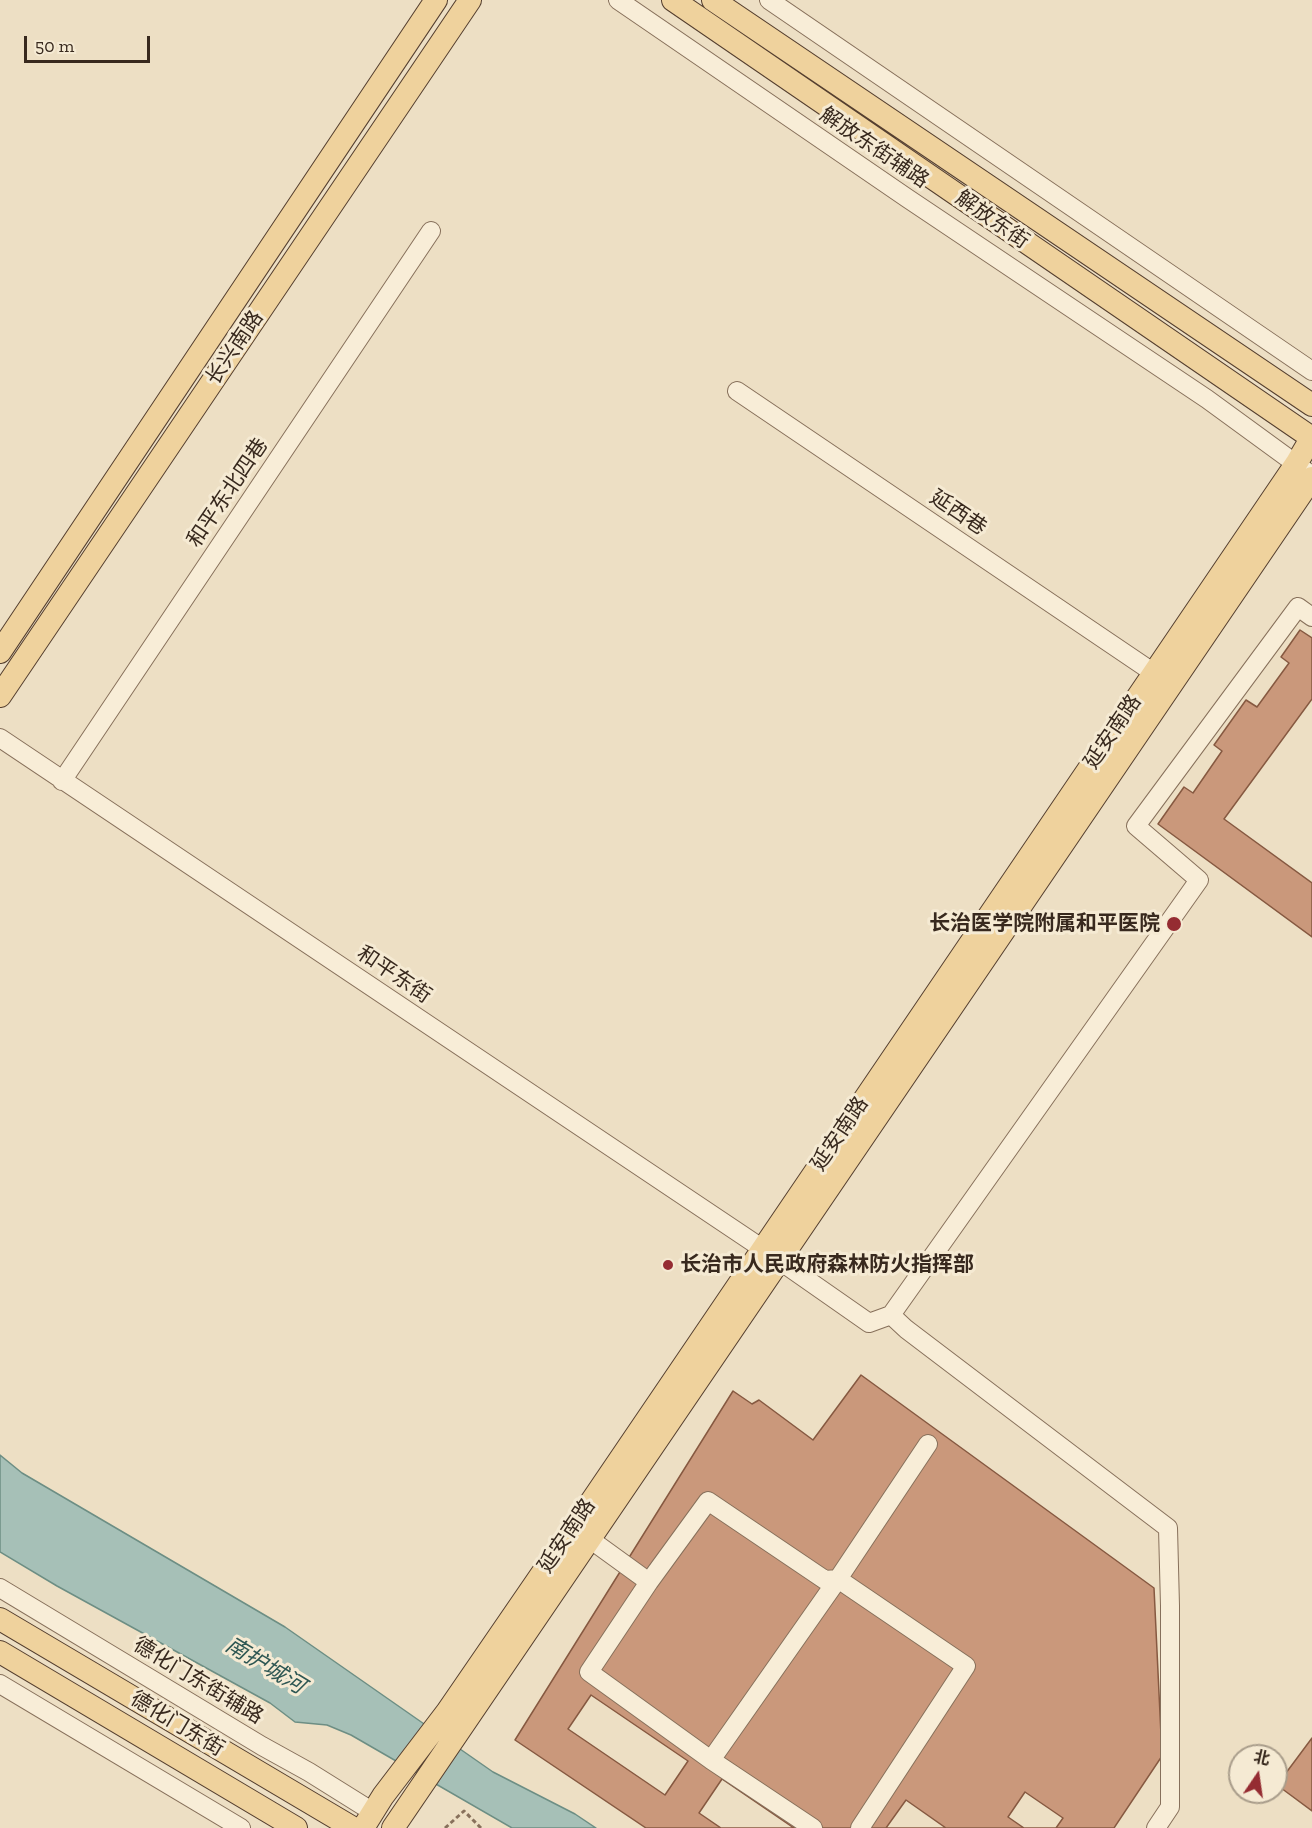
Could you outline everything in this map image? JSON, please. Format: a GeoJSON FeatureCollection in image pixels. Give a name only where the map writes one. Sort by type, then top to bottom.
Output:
{"type":"FeatureCollection","features":[{"type":"Feature","properties":{"kind":"main road","name":"长兴南路"},"geometry":{"type":"LineString","coordinates":[[0,652],[436,0]]}},
{"type":"Feature","properties":{"kind":"main road","name":"长兴南路"},"geometry":{"type":"LineString","coordinates":[[0,696],[470,0]]}},
{"type":"Feature","properties":{"kind":"main road","name":"解放东街"},"geometry":{"type":"LineString","coordinates":[[673,0],[1312,437]]}},
{"type":"Feature","properties":{"kind":"main road","name":"解放东街"},"geometry":{"type":"LineString","coordinates":[[712,0],[1312,405]]}},
{"type":"Feature","properties":{"kind":"main road","name":"延安南路"},"geometry":{"type":"LineString","coordinates":[[398,1820],[456,1718],[1307,472],[1312,437]]}},
{"type":"Feature","properties":{"kind":"main road","name":"延安南路"},"geometry":{"type":"LineString","coordinates":[[771,1255],[1154,673],[1307,472]]}},
{"type":"Feature","properties":{"kind":"main road","name":"德化门东街"},"geometry":{"type":"LineString","coordinates":[[0,1619],[353,1828]]}},
{"type":"Feature","properties":{"kind":"main road","name":"德化门东街"},"geometry":{"type":"LineString","coordinates":[[0,1652],[296,1828]]}},
{"type":"Feature","properties":{"kind":"main road","name":"延安南路"},"geometry":{"type":"LineString","coordinates":[[373,1812],[456,1718]]}},
{"type":"Feature","properties":{"kind":"street","name":"解放东街辅路"},"geometry":{"type":"LineString","coordinates":[[618,0],[907,198],[1207,399],[1307,472]]}},
{"type":"Feature","properties":{"kind":"street"},"geometry":{"type":"LineString","coordinates":[[769,0],[1312,371]]}},
{"type":"Feature","properties":{"kind":"street","name":"和平东北四巷"},"geometry":{"type":"LineString","coordinates":[[62,781],[431,231]]}},
{"type":"Feature","properties":{"kind":"street","name":"延西巷"},"geometry":{"type":"LineString","coordinates":[[737,391],[1154,673]]}},
{"type":"Feature","properties":{"kind":"street"},"geometry":{"type":"LineString","coordinates":[[1156,1828],[1170,1807],[1168,1528],[891,1316],[1199,879],[1136,826],[1298,607],[1312,617]]}},
{"type":"Feature","properties":{"kind":"street","name":"和平东街"},"geometry":{"type":"LineString","coordinates":[[0,738],[869,1323],[891,1316]]}},
{"type":"Feature","properties":{"kind":"street"},"geometry":{"type":"LineString","coordinates":[[711,1760],[838,1579],[928,1444]]}},
{"type":"Feature","properties":{"kind":"street"},"geometry":{"type":"LineString","coordinates":[[813,1828],[711,1760],[589,1672],[649,1582],[708,1501],[825,1580],[838,1579],[966,1666],[860,1828]]}},
{"type":"Feature","properties":{"kind":"street"},"geometry":{"type":"LineString","coordinates":[[581,1533],[649,1582]]}},
{"type":"Feature","properties":{"kind":"street","name":"德化门东街辅路"},"geometry":{"type":"LineString","coordinates":[[0,1588],[373,1812]]}},
{"type":"Feature","properties":{"kind":"street"},"geometry":{"type":"LineString","coordinates":[[0,1684],[241,1828]]}},
{"type":"Feature","properties":{"kind":"path"},"geometry":{"type":"LineString","coordinates":[[446,1828],[464,1811],[481,1828]]}},
{"type":"Feature","properties":{"kind":"water","name":"南护城河"},"geometry":{"type":"Polygon","coordinates":[[[0,1455],[22,1473],[285,1627],[493,1772],[575,1814],[596,1828],[512,1828],[351,1735],[327,1725],[295,1722],[270,1703],[57,1586],[0,1552],[0,1455]]]}},
{"type":"Feature","properties":{"kind":"building"},"geometry":{"type":"Polygon","coordinates":[[[1300,630],[1312,638],[1312,699],[1224,819],[1312,883],[1312,937],[1158,824],[1184,787],[1193,793],[1222,751],[1214,745],[1246,700],[1257,707],[1289,663],[1281,657],[1300,630]]]}},
{"type":"Feature","properties":{"kind":"building"},"geometry":{"type":"Polygon","coordinates":[[[861,1375],[1154,1588],[1162,1756],[1114,1828],[646,1828],[515,1740],[733,1391],[752,1404],[759,1400],[813,1440],[861,1375]]]}},
{"type":"Feature","properties":{"kind":"building"},"geometry":{"type":"Polygon","coordinates":[[[591,1695],[688,1761],[665,1795],[568,1729],[591,1695]]]}},
{"type":"Feature","properties":{"kind":"building"},"geometry":{"type":"Polygon","coordinates":[[[1312,1738],[1312,1811],[1288,1793],[1288,1770],[1312,1738]]]}},
{"type":"Feature","properties":{"kind":"building"},"geometry":{"type":"Polygon","coordinates":[[[722,1779],[794,1828],[721,1828],[699,1813],[722,1779]]]}},
{"type":"Feature","properties":{"kind":"building"},"geometry":{"type":"Polygon","coordinates":[[[1025,1792],[1063,1818],[1056,1828],[1024,1828],[1008,1817],[1025,1792]]]}},
{"type":"Feature","properties":{"kind":"building"},"geometry":{"type":"Polygon","coordinates":[[[906,1800],[946,1828],[886,1828],[906,1800]]]}},
{"type":"Feature","properties":{"kind":"place","name":"长治医学院附属和平医院"},"geometry":{"type":"Point","coordinates":[1174,924]}},
{"type":"Feature","properties":{"kind":"place","name":"长治市人民政府森林防火指挥部"},"geometry":{"type":"Point","coordinates":[668,1265]}}]}
